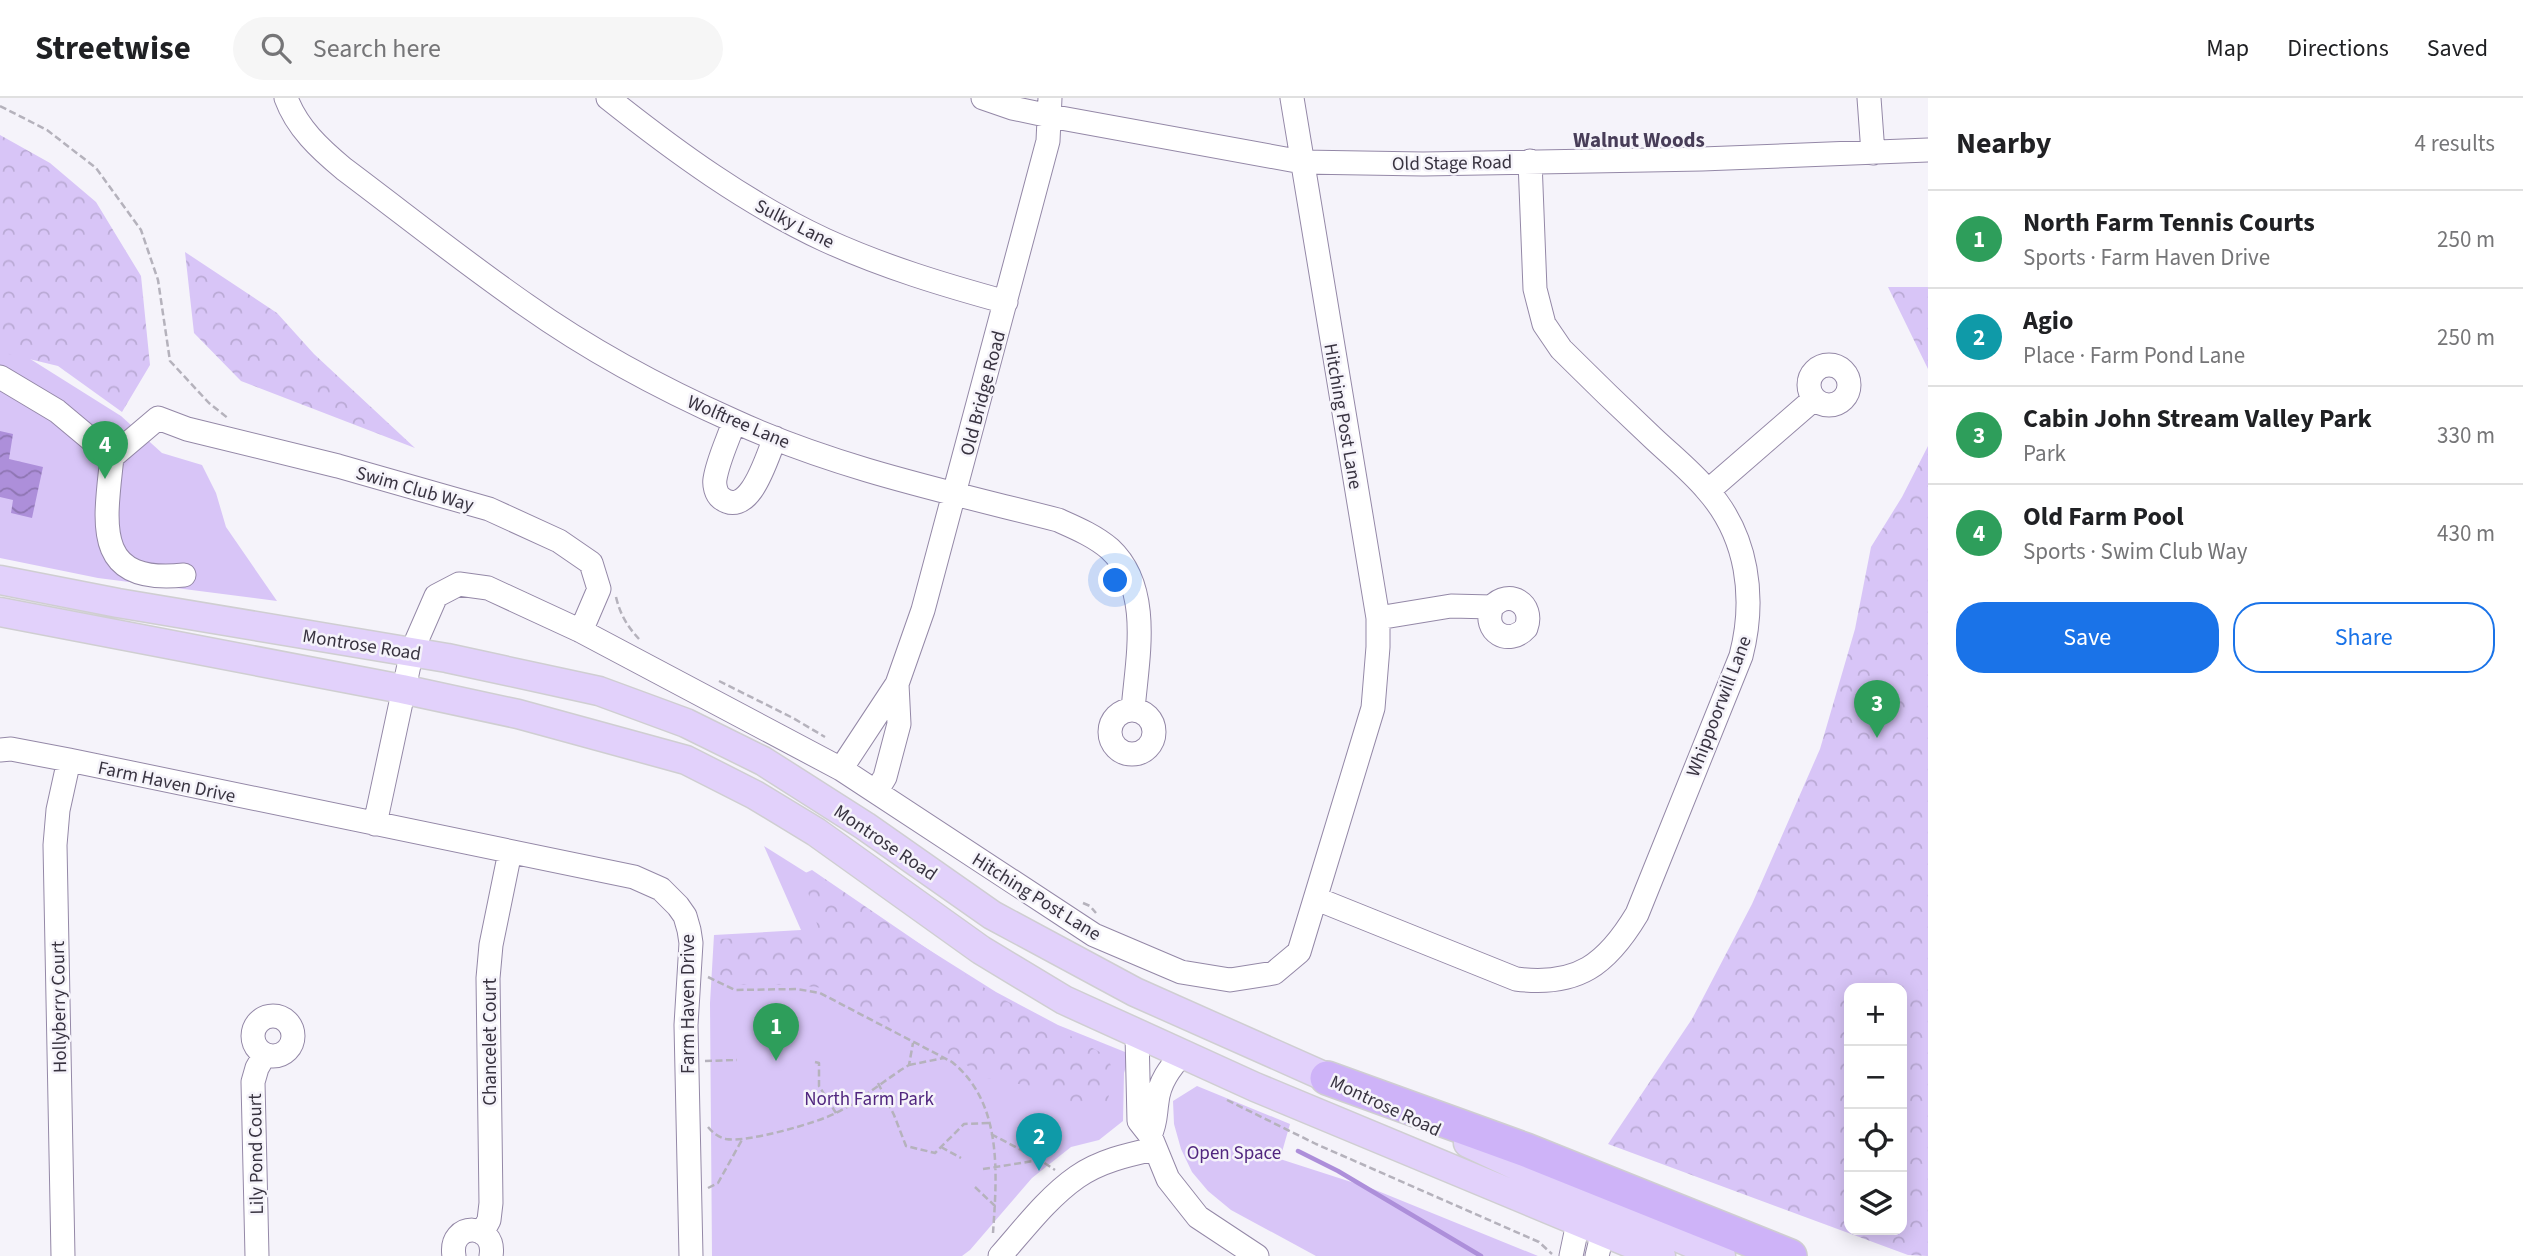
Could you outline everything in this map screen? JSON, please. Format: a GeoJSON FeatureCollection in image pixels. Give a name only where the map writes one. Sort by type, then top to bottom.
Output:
{"type":"FeatureCollection","features":[{"type":"Feature","properties":{"kind":"highway"},"geometry":{"type":"LineString","coordinates":[[1327,1077],[1526,1150],[1790,1256]]}},
{"type":"Feature","properties":{"kind":"main road","name":"Montrose Road"},"geometry":{"type":"LineString","coordinates":[[0,580],[130,606],[412,651],[598,691],[686,723],[763,761],[865,826],[992,915],[1135,992],[1327,1077],[1580,1209],[1603,1232],[1661,1256]]}},
{"type":"Feature","properties":{"kind":"main road","name":"Montrose Road"},"geometry":{"type":"LineString","coordinates":[[0,612],[402,689],[518,714],[686,760],[755,795],[816,832],[981,950],[1064,1000],[1255,1087],[1580,1209]]}},
{"type":"Feature","properties":{"kind":"main road","name":"Montrose Road"},"geometry":{"type":"LineString","coordinates":[[1603,1232],[1721,1256]]}},
{"type":"Feature","properties":{"kind":"street","name":"Wolftree Lane"},"geometry":{"type":"LineString","coordinates":[[286,98],[303,131],[321,150],[527,306],[652,381],[734,422],[775,438],[857,466],[1058,520],[1087,533],[1111,550],[1127,573],[1139,605],[1133,710]]}},
{"type":"Feature","properties":{"kind":"street","name":"Sulky Lane"},"geometry":{"type":"LineString","coordinates":[[608,98],[700,168],[794,225],[894,268],[1006,302]]}},
{"type":"Feature","properties":{"kind":"street","name":"Old Stage Road"},"geometry":{"type":"LineString","coordinates":[[983,98],[1012,108],[1050,107],[1302,162],[1423,164],[1702,159],[1928,149]]}},
{"type":"Feature","properties":{"kind":"street","name":"Hitching Post Lane"},"geometry":{"type":"LineString","coordinates":[[402,689],[412,651],[436,597],[459,584],[488,588],[581,631],[841,769],[1091,933],[1181,972],[1230,980],[1274,973],[1299,952],[1317,899],[1373,708],[1378,648],[1378,618],[1292,98]]}},
{"type":"Feature","properties":{"kind":"street"},"geometry":{"type":"LineString","coordinates":[[1869,98],[1873,153]]}},
{"type":"Feature","properties":{"kind":"street","name":"Old Bridge Road"},"geometry":{"type":"LineString","coordinates":[[841,769],[897,684],[923,610],[1048,141],[1050,107]]}},
{"type":"Feature","properties":{"kind":"street","name":"Whippoorwill Lane"},"geometry":{"type":"LineString","coordinates":[[1317,899],[1517,979],[1562,979],[1594,966],[1615,948],[1637,914],[1741,656],[1748,630],[1749,594],[1743,557],[1728,520],[1708,491],[1560,349],[1544,324],[1535,289],[1530,161]]}},
{"type":"Feature","properties":{"kind":"street"},"geometry":{"type":"LineString","coordinates":[[0,377],[57,411],[112,457],[106,520],[109,542],[123,566],[141,575],[184,575]]}},
{"type":"Feature","properties":{"kind":"street"},"geometry":{"type":"LineString","coordinates":[[1708,491],[1814,399]]}},
{"type":"Feature","properties":{"kind":"street","name":"Swim Club Way"},"geometry":{"type":"LineString","coordinates":[[112,457],[158,418],[187,429],[338,466],[489,509],[559,541],[591,563],[599,589],[581,631]]}},
{"type":"Feature","properties":{"kind":"street"},"geometry":{"type":"LineString","coordinates":[[734,422],[715,480],[716,491],[721,498],[732,502],[744,500],[751,492],[775,438]]}},
{"type":"Feature","properties":{"kind":"street"},"geometry":{"type":"LineString","coordinates":[[1378,618],[1451,606],[1492,607]]}},
{"type":"Feature","properties":{"kind":"street","name":"Old Bridge Road"},"geometry":{"type":"LineString","coordinates":[[876,792],[885,777],[899,724],[897,684]]}},
{"type":"Feature","properties":{"kind":"street"},"geometry":{"type":"LineString","coordinates":[[374,824],[402,689]]}},
{"type":"Feature","properties":{"kind":"street","name":"Farm Haven Drive"},"geometry":{"type":"LineString","coordinates":[[0,750],[11,749],[69,760],[634,877],[661,889],[685,916],[691,943],[686,1025],[691,1256]]}},
{"type":"Feature","properties":{"kind":"street","name":"Hollyberry Court"},"geometry":{"type":"LineString","coordinates":[[63,1256],[55,845],[58,810],[69,760]]}},
{"type":"Feature","properties":{"kind":"street","name":"Chancelet Court"},"geometry":{"type":"LineString","coordinates":[[482,1233],[489,1220],[491,1203],[488,978],[491,945],[510,852]]}},
{"type":"Feature","properties":{"kind":"street"},"geometry":{"type":"LineString","coordinates":[[1138,1035],[1139,1121],[1152,1142],[1168,1179],[1199,1217],[1255,1256]]}},
{"type":"Feature","properties":{"kind":"street"},"geometry":{"type":"LineString","coordinates":[[1152,1142],[1161,1086],[1167,1071],[1183,1053]]}},
{"type":"Feature","properties":{"kind":"street","name":"Lily Pond Court"},"geometry":{"type":"LineString","coordinates":[[257,1256],[253,1082],[265,1054]]}},
{"type":"Feature","properties":{"kind":"street"},"geometry":{"type":"LineString","coordinates":[[997,1245],[1076,1178],[1152,1142]]}},
{"type":"Feature","properties":{"kind":"street"},"geometry":{"type":"LineString","coordinates":[[1571,1256],[1580,1209]]}},
{"type":"Feature","properties":{"kind":"street"},"geometry":{"type":"LineString","coordinates":[[454,1256],[453,1247],[460,1234],[475,1230],[482,1233],[492,1245],[491,1256]]}},
{"type":"Feature","properties":{"kind":"path"},"geometry":{"type":"LineString","coordinates":[[0,106],[47,130],[96,168],[141,230],[158,281],[170,361],[209,403],[229,420],[237,422]]}},
{"type":"Feature","properties":{"kind":"path"},"geometry":{"type":"LineString","coordinates":[[616,593],[619,610],[627,625],[641,641]]}},
{"type":"Feature","properties":{"kind":"path"},"geometry":{"type":"LineString","coordinates":[[714,678],[793,718],[829,740]]}},
{"type":"Feature","properties":{"kind":"path"},"geometry":{"type":"LineString","coordinates":[[708,977],[735,990],[797,989],[820,993],[944,1058],[967,1074],[976,1086],[986,1109],[997,1167],[997,1245]]}},
{"type":"Feature","properties":{"kind":"path"},"geometry":{"type":"LineString","coordinates":[[909,1065],[914,1042]]}},
{"type":"Feature","properties":{"kind":"path"},"geometry":{"type":"LineString","coordinates":[[706,1124],[714,1134],[724,1138],[743,1138],[808,1124],[836,1113],[909,1065],[944,1058]]}},
{"type":"Feature","properties":{"kind":"path"},"geometry":{"type":"LineString","coordinates":[[705,1061],[737,1060]]}},
{"type":"Feature","properties":{"kind":"path"},"geometry":{"type":"LineString","coordinates":[[815,1062],[819,1063],[819,1086],[836,1113]]}},
{"type":"Feature","properties":{"kind":"path"},"geometry":{"type":"LineString","coordinates":[[878,1083],[906,1146],[936,1153],[964,1124],[989,1123]]}},
{"type":"Feature","properties":{"kind":"path"},"geometry":{"type":"LineString","coordinates":[[1223,1097],[1316,1144],[1539,1242],[1555,1256]]}},
{"type":"Feature","properties":{"kind":"path"},"geometry":{"type":"LineString","coordinates":[[991,1134],[1055,1170]]}},
{"type":"Feature","properties":{"kind":"path"},"geometry":{"type":"LineString","coordinates":[[707,1188],[718,1183],[743,1138]]}},
{"type":"Feature","properties":{"kind":"path"},"geometry":{"type":"LineString","coordinates":[[1040,1160],[1051,1139]]}},
{"type":"Feature","properties":{"kind":"path"},"geometry":{"type":"LineString","coordinates":[[942,1147],[961,1158]]}},
{"type":"Feature","properties":{"kind":"path"},"geometry":{"type":"LineString","coordinates":[[983,1170],[1040,1160]]}},
{"type":"Feature","properties":{"kind":"path"},"geometry":{"type":"LineString","coordinates":[[975,1187],[995,1206]]}},
{"type":"Feature","properties":{"kind":"green space"},"geometry":{"type":"Polygon","coordinates":[[[0,135],[50,163],[96,202],[141,276],[150,365],[122,412],[58,366],[0,352],[0,135]]]}},
{"type":"Feature","properties":{"kind":"green space"},"geometry":{"type":"Polygon","coordinates":[[[185,252],[277,313],[314,354],[415,448],[241,381],[194,333],[185,252]]]}},
{"type":"Feature","properties":{"kind":"green space"},"geometry":{"type":"Polygon","coordinates":[[[1888,287],[1928,287],[1928,369],[1888,287]]]}},
{"type":"Feature","properties":{"kind":"green space"},"geometry":{"type":"Polygon","coordinates":[[[0,340],[121,416],[162,453],[202,465],[216,493],[226,527],[277,601],[98,578],[0,558],[0,340]]]}},
{"type":"Feature","properties":{"kind":"green space"},"geometry":{"type":"Polygon","coordinates":[[[1928,446],[1928,1256],[1908,1255],[1854,1235],[1907,1235],[1907,983],[1844,983],[1844,1231],[1608,1144],[1692,1019],[1752,904],[1820,749],[1855,629],[1871,547],[1902,497],[1928,446]]]}},
{"type":"Feature","properties":{"kind":"green space","name":"North Farm Park"},"geometry":{"type":"Polygon","coordinates":[[[764,846],[996,992],[1058,1025],[1130,1054],[1124,1073],[1123,1121],[1099,1140],[1071,1147],[1032,1178],[962,1256],[712,1256],[710,1003],[714,935],[801,930],[764,846]]]}},
{"type":"Feature","properties":{"kind":"green space"},"geometry":{"type":"Polygon","coordinates":[[[812,870],[992,993],[1107,1056],[1112,1068],[1108,1102],[1080,1112],[1024,1085],[981,1077],[962,1061],[823,988],[735,985],[715,976],[718,939],[800,936],[811,950],[822,942],[803,874],[812,870]]]}},
{"type":"Feature","properties":{"kind":"green space","name":"Open Space"},"geometry":{"type":"Polygon","coordinates":[[[1197,1086],[1290,1124],[1280,1159],[1373,1189],[1538,1256],[1316,1256],[1231,1210],[1208,1191],[1192,1172],[1181,1149],[1174,1124],[1173,1101],[1197,1086]]]}},
{"type":"Feature","properties":{"kind":"water"},"geometry":{"type":"Polygon","coordinates":[[[0,431],[13,434],[9,459],[43,467],[32,518],[11,513],[13,500],[0,497],[0,431]]]}},
{"type":"Feature","properties":{"kind":"waterway"},"geometry":{"type":"LineString","coordinates":[[1298,1151],[1338,1171],[1481,1256]]}},
{"type":"Feature","properties":{"kind":"place","name":"Old Farm Pool"},"geometry":{"type":"Point","coordinates":[105,479]}},
{"type":"Feature","properties":{"kind":"place","name":"Cabin John Stream Valley Park"},"geometry":{"type":"Point","coordinates":[1877,738]}},
{"type":"Feature","properties":{"kind":"place","name":"North Farm Tennis Courts"},"geometry":{"type":"Point","coordinates":[776,1061]}},
{"type":"Feature","properties":{"kind":"place","name":"Agio"},"geometry":{"type":"Point","coordinates":[1039,1171]}},
{"type":"Feature","properties":{"kind":"district","name":"Walnut Woods"},"geometry":{"type":"Point","coordinates":[1639,140]}}]}
